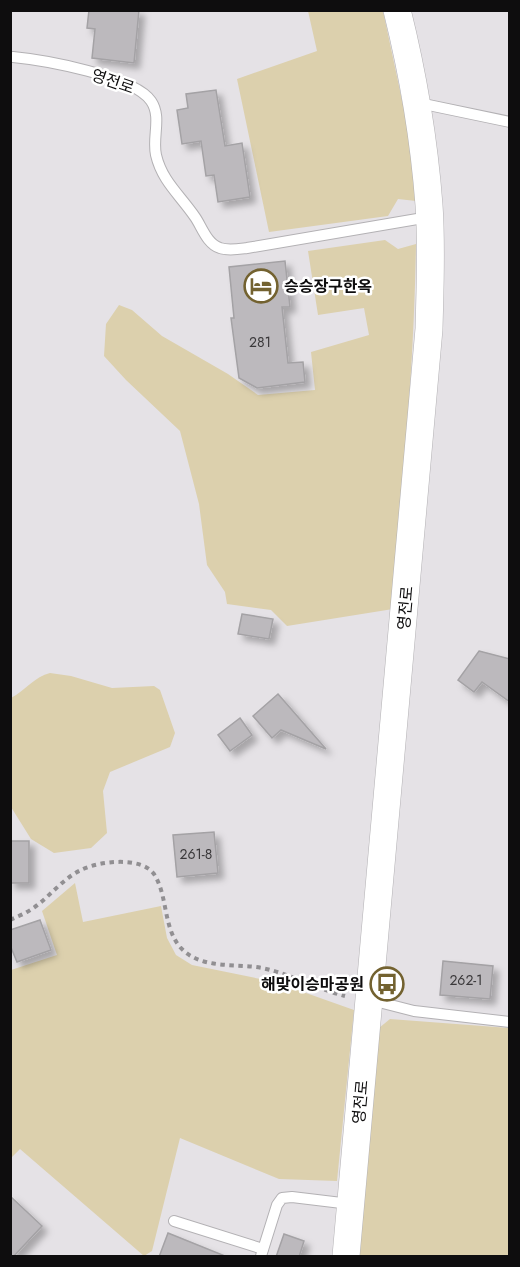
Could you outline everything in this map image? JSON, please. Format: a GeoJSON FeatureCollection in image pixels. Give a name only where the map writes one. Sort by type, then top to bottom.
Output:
{"type":"FeatureCollection","features":[{"type":"Feature","properties":{"kind":"street","name":"영전로"},"geometry":{"type":"LineString","coordinates":[[346,1257],[429,329],[430,217],[422,137],[407,51],[397,10]]}},
{"type":"Feature","properties":{"kind":"lane","name":"영전로"},"geometry":{"type":"LineString","coordinates":[[13,57],[46,61],[116,80],[139,89],[151,101],[157,115],[156,153],[162,174],[193,215],[210,243],[220,249],[247,248],[430,217]]}},
{"type":"Feature","properties":{"kind":"lane"},"geometry":{"type":"LineString","coordinates":[[416,103],[510,122]]}},
{"type":"Feature","properties":{"kind":"lane"},"geometry":{"type":"LineString","coordinates":[[369,999],[414,1011],[510,1022]]}},
{"type":"Feature","properties":{"kind":"lane"},"geometry":{"type":"LineString","coordinates":[[174,1221],[262,1253],[277,1205],[282,1198],[292,1197],[351,1204]]}},
{"type":"Feature","properties":{"kind":"path"},"geometry":{"type":"LineString","coordinates":[[10,920],[28,912],[63,881],[82,869],[118,861],[139,864],[152,872],[159,885],[171,931],[180,948],[192,956],[211,963],[261,968],[342,995],[369,999]]}},
{"type":"Feature","properties":{"kind":"shaded area"},"geometry":{"type":"Polygon","coordinates":[[[308,11],[383,11],[409,133],[416,201],[398,199],[388,216],[269,232],[237,79],[317,51],[308,11]]]}},
{"type":"Feature","properties":{"kind":"shaded area"},"geometry":{"type":"Polygon","coordinates":[[[385,240],[398,249],[416,244],[410,381],[393,609],[287,626],[271,610],[227,604],[225,592],[207,565],[199,504],[180,431],[104,356],[106,324],[119,305],[132,310],[162,336],[228,374],[258,395],[315,390],[311,352],[369,335],[364,308],[318,315],[308,251],[385,240]]]}},
{"type":"Feature","properties":{"kind":"shaded area"},"geometry":{"type":"Polygon","coordinates":[[[50,673],[71,676],[112,688],[154,686],[160,690],[175,733],[170,747],[110,772],[103,791],[107,833],[91,848],[54,853],[31,839],[11,807],[11,698],[40,677],[50,673]]]}},
{"type":"Feature","properties":{"kind":"shaded area"},"geometry":{"type":"Polygon","coordinates":[[[75,883],[83,922],[161,906],[167,938],[176,955],[192,965],[275,982],[354,1010],[337,1181],[279,1179],[180,1138],[152,1251],[144,1256],[20,1149],[11,1158],[11,970],[57,955],[42,911],[75,883]]]}},
{"type":"Feature","properties":{"kind":"shaded area"},"geometry":{"type":"Polygon","coordinates":[[[390,1019],[509,1028],[509,1256],[359,1256],[379,1028],[390,1019]]]}},
{"type":"Feature","properties":{"kind":"building"},"geometry":{"type":"Polygon","coordinates":[[[89,10],[139,10],[134,63],[92,58],[95,29],[87,28],[89,10]]]}},
{"type":"Feature","properties":{"kind":"building"},"geometry":{"type":"Polygon","coordinates":[[[216,90],[225,146],[242,143],[250,197],[218,202],[214,175],[206,176],[201,141],[182,144],[177,110],[188,108],[186,94],[216,90]]]}},
{"type":"Feature","properties":{"kind":"building"},"geometry":{"type":"Polygon","coordinates":[[[285,261],[290,307],[282,307],[288,363],[303,362],[305,382],[257,388],[239,378],[231,318],[234,318],[229,267],[285,261]]]}},
{"type":"Feature","properties":{"kind":"building"},"geometry":{"type":"Polygon","coordinates":[[[242,614],[273,619],[269,639],[238,634],[242,614]]]}},
{"type":"Feature","properties":{"kind":"building"},"geometry":{"type":"Polygon","coordinates":[[[479,651],[510,659],[510,702],[482,682],[474,692],[458,680],[479,651]]]}},
{"type":"Feature","properties":{"kind":"building"},"geometry":{"type":"Polygon","coordinates":[[[278,694],[326,749],[281,730],[272,738],[253,716],[278,694]]]}},
{"type":"Feature","properties":{"kind":"building"},"geometry":{"type":"Polygon","coordinates":[[[240,718],[252,735],[230,751],[218,735],[240,718]]]}},
{"type":"Feature","properties":{"kind":"building"},"geometry":{"type":"Polygon","coordinates":[[[214,832],[218,873],[177,877],[173,835],[214,832]]]}},
{"type":"Feature","properties":{"kind":"building"},"geometry":{"type":"Polygon","coordinates":[[[10,841],[29,841],[29,883],[10,883],[10,841]]]}},
{"type":"Feature","properties":{"kind":"building"},"geometry":{"type":"Polygon","coordinates":[[[40,920],[51,950],[17,962],[10,945],[10,930],[40,920]]]}},
{"type":"Feature","properties":{"kind":"building"},"geometry":{"type":"Polygon","coordinates":[[[443,961],[493,966],[490,999],[440,995],[443,961]]]}},
{"type":"Feature","properties":{"kind":"building"},"geometry":{"type":"Polygon","coordinates":[[[10,1196],[42,1226],[13,1257],[10,1257],[10,1196]]]}},
{"type":"Feature","properties":{"kind":"building"},"geometry":{"type":"Polygon","coordinates":[[[168,1233],[225,1256],[159,1257],[168,1233]]]}},
{"type":"Feature","properties":{"kind":"building"},"geometry":{"type":"Polygon","coordinates":[[[284,1234],[304,1241],[299,1257],[276,1257],[284,1234]]]}},
{"type":"Feature","properties":{"kind":"place","name":"승승장구한옥"},"geometry":{"type":"Point","coordinates":[261,286]}},
{"type":"Feature","properties":{"kind":"place","name":"해맞이승마공원"},"geometry":{"type":"Point","coordinates":[387,984]}}]}
